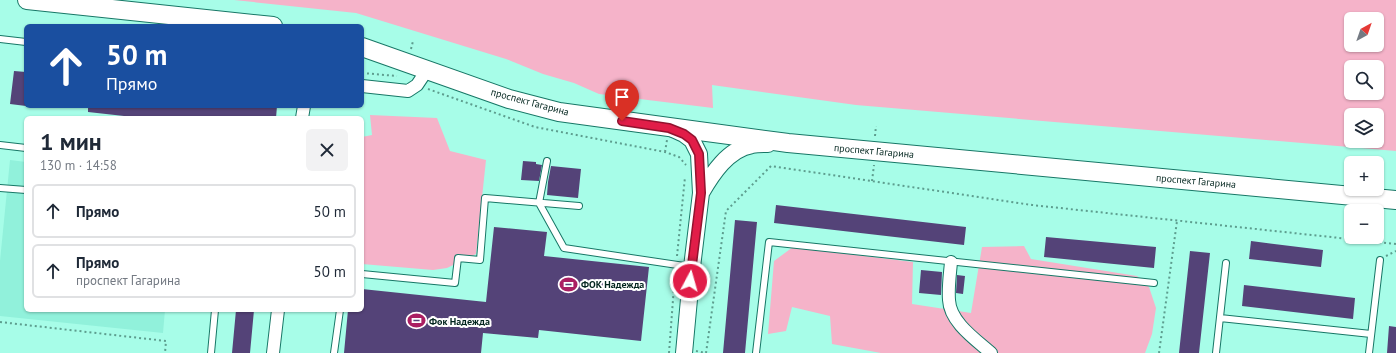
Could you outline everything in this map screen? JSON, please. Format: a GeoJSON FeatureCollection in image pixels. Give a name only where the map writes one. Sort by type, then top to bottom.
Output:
{"type":"FeatureCollection","features":[{"type":"Feature","properties":{"kind":"main road"},"geometry":{"type":"LineString","coordinates":[[27,0],[254,24]]}},
{"type":"Feature","properties":{"kind":"main road","name":"проспект Гагарина"},"geometry":{"type":"LineString","coordinates":[[364,48],[509,99],[560,112],[669,128],[788,142],[1396,200]]}},
{"type":"Feature","properties":{"kind":"main road"},"geometry":{"type":"LineString","coordinates":[[669,128],[684,134],[692,140],[699,154],[701,193],[684,353]]}},
{"type":"Feature","properties":{"kind":"main road"},"geometry":{"type":"LineString","coordinates":[[701,193],[710,178],[733,153],[751,145],[788,142]]}},
{"type":"Feature","properties":{"kind":"street"},"geometry":{"type":"LineString","coordinates":[[364,86],[408,91],[417,85],[427,70]]}},
{"type":"Feature","properties":{"kind":"street"},"geometry":{"type":"LineString","coordinates":[[951,262],[949,301],[955,318],[991,353]]}},
{"type":"Feature","properties":{"kind":"street"},"geometry":{"type":"LineString","coordinates":[[273,353],[278,312]]}},
{"type":"Feature","properties":{"kind":"lane"},"geometry":{"type":"LineString","coordinates":[[0,39],[24,42]]}},
{"type":"Feature","properties":{"kind":"lane"},"geometry":{"type":"LineString","coordinates":[[0,145],[24,148]]}},
{"type":"Feature","properties":{"kind":"lane"},"geometry":{"type":"LineString","coordinates":[[547,161],[539,203],[564,248],[692,267]]}},
{"type":"Feature","properties":{"kind":"lane"},"geometry":{"type":"LineString","coordinates":[[0,188],[24,190]]}},
{"type":"Feature","properties":{"kind":"lane"},"geometry":{"type":"LineString","coordinates":[[364,274],[455,283],[458,258],[480,260],[485,198],[579,206]]}},
{"type":"Feature","properties":{"kind":"lane"},"geometry":{"type":"LineString","coordinates":[[756,353],[769,242],[1154,284]]}},
{"type":"Feature","properties":{"kind":"lane"},"geometry":{"type":"LineString","coordinates":[[1369,353],[1380,260]]}},
{"type":"Feature","properties":{"kind":"lane"},"geometry":{"type":"LineString","coordinates":[[1216,353],[1226,263]]}},
{"type":"Feature","properties":{"kind":"lane"},"geometry":{"type":"LineString","coordinates":[[211,353],[215,312]]}},
{"type":"Feature","properties":{"kind":"lane"},"geometry":{"type":"LineString","coordinates":[[334,353],[340,312]]}},
{"type":"Feature","properties":{"kind":"lane"},"geometry":{"type":"LineString","coordinates":[[1220,318],[1371,334]]}},
{"type":"Feature","properties":{"kind":"path"},"geometry":{"type":"LineString","coordinates":[[364,72],[402,76],[417,85],[535,127],[665,152],[680,157],[687,166]]}},
{"type":"Feature","properties":{"kind":"path"},"geometry":{"type":"LineString","coordinates":[[706,353],[726,211],[771,166],[1032,205],[1396,244]]}},
{"type":"Feature","properties":{"kind":"path"},"geometry":{"type":"LineString","coordinates":[[669,353],[676,265],[686,173]]}},
{"type":"Feature","properties":{"kind":"path"},"geometry":{"type":"LineString","coordinates":[[1159,353],[1176,221]]}},
{"type":"Feature","properties":{"kind":"path"},"geometry":{"type":"LineString","coordinates":[[0,322],[166,341],[165,353]]}},
{"type":"Feature","properties":{"kind":"shaded area"},"geometry":{"type":"Polygon","coordinates":[[[234,0],[1396,0],[1396,151],[1361,148],[1384,148],[1384,108],[1344,108],[1344,147],[856,105],[712,85],[713,108],[599,94],[574,83],[543,74],[506,59],[356,13],[234,0]]]}},
{"type":"Feature","properties":{"kind":"shaded area"},"geometry":{"type":"Polygon","coordinates":[[[370,115],[437,118],[450,151],[486,160],[476,254],[447,268],[433,270],[364,264],[364,137],[372,135],[370,115]]]}},
{"type":"Feature","properties":{"kind":"shaded area"},"geometry":{"type":"Polygon","coordinates":[[[10,160],[24,162],[24,312],[165,312],[163,333],[0,316],[0,261],[10,160]]]}},
{"type":"Feature","properties":{"kind":"shaded area"},"geometry":{"type":"Polygon","coordinates":[[[1024,246],[1031,259],[1137,276],[1149,287],[1156,308],[1152,334],[1145,353],[881,353],[832,344],[830,316],[792,307],[786,331],[768,334],[774,261],[793,247],[913,262],[912,304],[971,313],[982,247],[1024,246]]]}},
{"type":"Feature","properties":{"kind":"building"},"geometry":{"type":"Polygon","coordinates":[[[14,71],[24,72],[24,106],[10,104],[14,71]]]}},
{"type":"Feature","properties":{"kind":"building"},"geometry":{"type":"Polygon","coordinates":[[[88,108],[277,108],[276,116],[124,116],[88,112],[88,108]]]}},
{"type":"Feature","properties":{"kind":"building"},"geometry":{"type":"Polygon","coordinates":[[[523,161],[536,162],[536,164],[542,165],[539,181],[521,180],[523,161]]]}},
{"type":"Feature","properties":{"kind":"building"},"geometry":{"type":"Polygon","coordinates":[[[551,166],[581,169],[578,198],[547,195],[551,166]]]}},
{"type":"Feature","properties":{"kind":"building"},"geometry":{"type":"Polygon","coordinates":[[[776,205],[966,227],[964,245],[774,223],[776,205]]]}},
{"type":"Feature","properties":{"kind":"building"},"geometry":{"type":"Polygon","coordinates":[[[735,220],[757,222],[745,353],[723,353],[735,220]]]}},
{"type":"Feature","properties":{"kind":"building","name":"ФОК Надежда"},"geometry":{"type":"Polygon","coordinates":[[[494,227],[547,232],[544,256],[649,267],[641,341],[539,330],[538,338],[483,333],[481,353],[344,353],[348,312],[364,312],[364,289],[486,302],[494,227]]]}},
{"type":"Feature","properties":{"kind":"building"},"geometry":{"type":"Polygon","coordinates":[[[1046,237],[1156,247],[1154,268],[1044,257],[1046,237]]]}},
{"type":"Feature","properties":{"kind":"building"},"geometry":{"type":"Polygon","coordinates":[[[1251,241],[1323,250],[1321,267],[1249,259],[1251,241]]]}},
{"type":"Feature","properties":{"kind":"building"},"geometry":{"type":"Polygon","coordinates":[[[1190,251],[1210,253],[1199,353],[1179,353],[1190,251]]]}},
{"type":"Feature","properties":{"kind":"building"},"geometry":{"type":"Polygon","coordinates":[[[921,270],[942,272],[941,295],[919,293],[921,270]]]}},
{"type":"Feature","properties":{"kind":"building"},"geometry":{"type":"Polygon","coordinates":[[[957,275],[965,276],[963,294],[956,293],[957,275]]]}},
{"type":"Feature","properties":{"kind":"building"},"geometry":{"type":"Polygon","coordinates":[[[1244,285],[1355,298],[1353,319],[1242,306],[1244,285]]]}},
{"type":"Feature","properties":{"kind":"building"},"geometry":{"type":"Polygon","coordinates":[[[236,312],[254,312],[250,353],[232,353],[236,312]]]}},
{"type":"Feature","properties":{"kind":"building"},"geometry":{"type":"Polygon","coordinates":[[[1389,326],[1396,327],[1396,353],[1387,353],[1389,326]]]}},
{"type":"Feature","properties":{"kind":"place","name":"ФОК Надежда"},"geometry":{"type":"Point","coordinates":[568,284]}},
{"type":"Feature","properties":{"kind":"place","name":"Фок Надежда"},"geometry":{"type":"Point","coordinates":[416,321]}},
{"type":"Feature","properties":{"kind":"route"},"geometry":{"type":"LineString","coordinates":[[622,121],[669,128],[684,134],[692,140],[699,154],[701,193],[690,281]]}}]}
